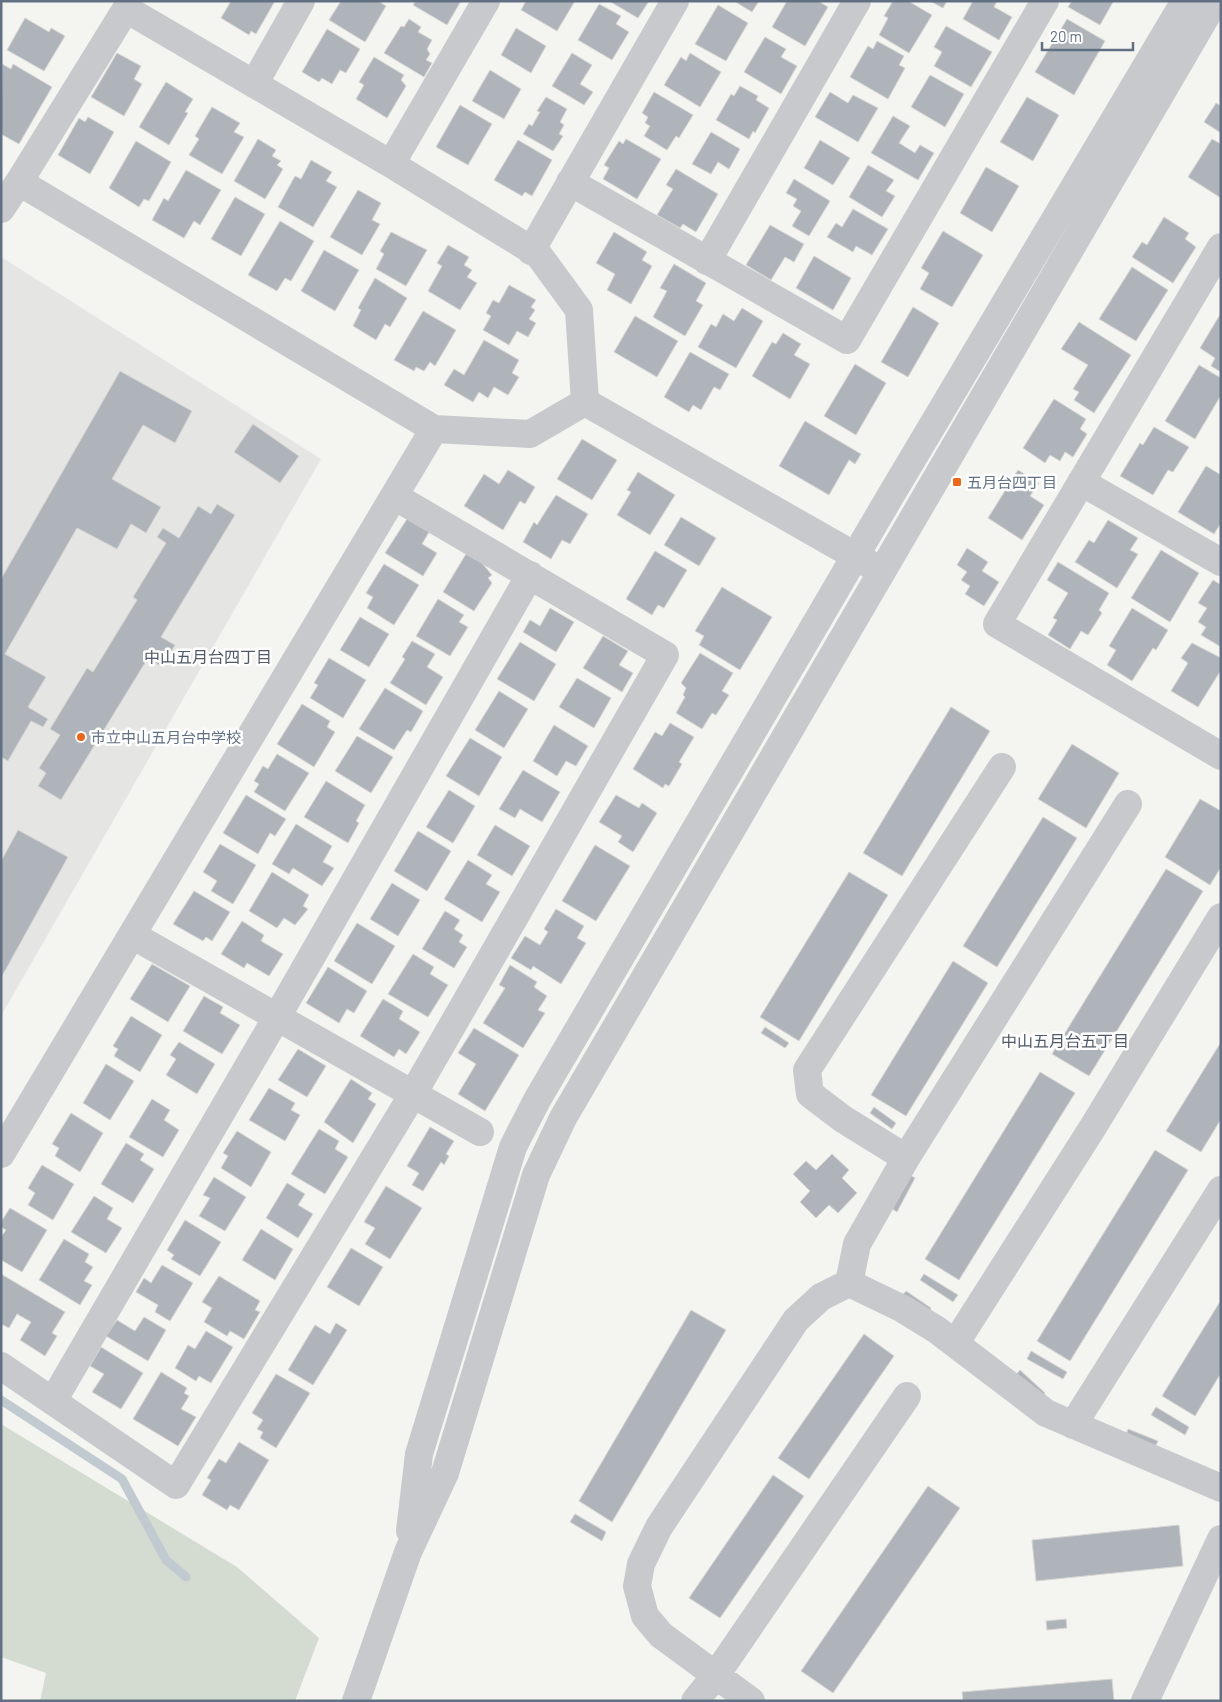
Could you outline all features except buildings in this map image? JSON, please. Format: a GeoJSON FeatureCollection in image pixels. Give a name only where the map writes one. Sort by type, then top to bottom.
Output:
{"type":"FeatureCollection","features":[{"type":"Feature","properties":{"kind":"street"},"geometry":{"type":"LineString","coordinates":[[254,84],[301,1]]}},
{"type":"Feature","properties":{"kind":"street"},"geometry":{"type":"LineString","coordinates":[[391,164],[486,1]]}},
{"type":"Feature","properties":{"kind":"street"},"geometry":{"type":"LineString","coordinates":[[531,251],[675,1]]}},
{"type":"Feature","properties":{"kind":"street"},"geometry":{"type":"LineString","coordinates":[[708,261],[857,1]]}},
{"type":"Feature","properties":{"kind":"street"},"geometry":{"type":"LineString","coordinates":[[570,182],[847,340],[1045,1]]}},
{"type":"Feature","properties":{"kind":"street"},"geometry":{"type":"LineString","coordinates":[[408,1552],[418,1454],[513,1147],[537,1100],[893,492],[1185,1]]}},
{"type":"Feature","properties":{"kind":"street"},"geometry":{"type":"LineString","coordinates":[[356,1701],[408,1552],[445,1473],[536,1175],[563,1118],[1215,1]]}},
{"type":"Feature","properties":{"kind":"street"},"geometry":{"type":"LineString","coordinates":[[1,209],[126,5],[538,254],[579,310],[585,402]]}},
{"type":"Feature","properties":{"kind":"street"},"geometry":{"type":"LineString","coordinates":[[19,182],[434,428],[530,434],[585,402]]}},
{"type":"Feature","properties":{"kind":"street"},"geometry":{"type":"LineString","coordinates":[[1221,248],[997,624],[1221,756]]}},
{"type":"Feature","properties":{"kind":"street"},"geometry":{"type":"LineString","coordinates":[[585,402],[882,572]]}},
{"type":"Feature","properties":{"kind":"street"},"geometry":{"type":"LineString","coordinates":[[1,1154],[434,428]]}},
{"type":"Feature","properties":{"kind":"street"},"geometry":{"type":"LineString","coordinates":[[1081,482],[1221,562]]}},
{"type":"Feature","properties":{"kind":"street"},"geometry":{"type":"LineString","coordinates":[[1,1366],[176,1485],[413,1094],[665,655],[394,496]]}},
{"type":"Feature","properties":{"kind":"street"},"geometry":{"type":"LineString","coordinates":[[53,1401],[277,1017],[530,575]]}},
{"type":"Feature","properties":{"kind":"street"},"geometry":{"type":"LineString","coordinates":[[906,1158],[843,1119],[810,1094],[807,1070],[1002,767]]}},
{"type":"Feature","properties":{"kind":"street"},"geometry":{"type":"LineString","coordinates":[[849,1283],[857,1244],[906,1158],[1128,804]]}},
{"type":"Feature","properties":{"kind":"street"},"geometry":{"type":"LineString","coordinates":[[955,1344],[1093,1127],[1221,917]]}},
{"type":"Feature","properties":{"kind":"street"},"geometry":{"type":"LineString","coordinates":[[132,935],[480,1132]]}},
{"type":"Feature","properties":{"kind":"street"},"geometry":{"type":"LineString","coordinates":[[1073,1425],[1221,1190]]}},
{"type":"Feature","properties":{"kind":"street"},"geometry":{"type":"LineString","coordinates":[[849,1283],[902,1309],[955,1344],[1046,1414],[1221,1488]]}},
{"type":"Feature","properties":{"kind":"street"},"geometry":{"type":"LineString","coordinates":[[751,1701],[661,1635],[644,1616],[637,1586],[641,1564],[659,1527],[796,1320],[821,1296],[849,1283]]}},
{"type":"Feature","properties":{"kind":"street"},"geometry":{"type":"LineString","coordinates":[[695,1701],[716,1675],[907,1396]]}},
{"type":"Feature","properties":{"kind":"street"},"geometry":{"type":"LineString","coordinates":[[1145,1701],[1221,1539]]}},
{"type":"Feature","properties":{"kind":"shaded area","name":"市立中山五月台中学校"},"geometry":{"type":"Polygon","coordinates":[[[1,257],[321,459],[1,1016],[1,257]]]}},
{"type":"Feature","properties":{"kind":"shaded area"},"geometry":{"type":"Polygon","coordinates":[[[1,1424],[237,1567],[319,1638],[295,1701],[40,1701],[46,1673],[1,1657],[1,1424]]]}},
{"type":"Feature","properties":{"kind":"waterway"},"geometry":{"type":"LineString","coordinates":[[1,1400],[122,1479],[166,1560],[186,1577]]}},
{"type":"Feature","properties":{"kind":"place","name":"五月台四丁目"},"geometry":{"type":"Point","coordinates":[957,482]}},
{"type":"Feature","properties":{"kind":"place","name":"市立中山五月台中学校"},"geometry":{"type":"Point","coordinates":[81,737]}},
{"type":"Feature","properties":{"kind":"district","name":"中山五月台四丁目"},"geometry":{"type":"Point","coordinates":[208,656]}},
{"type":"Feature","properties":{"kind":"district","name":"中山五月台五丁目"},"geometry":{"type":"Point","coordinates":[1065,1040]}}]}
